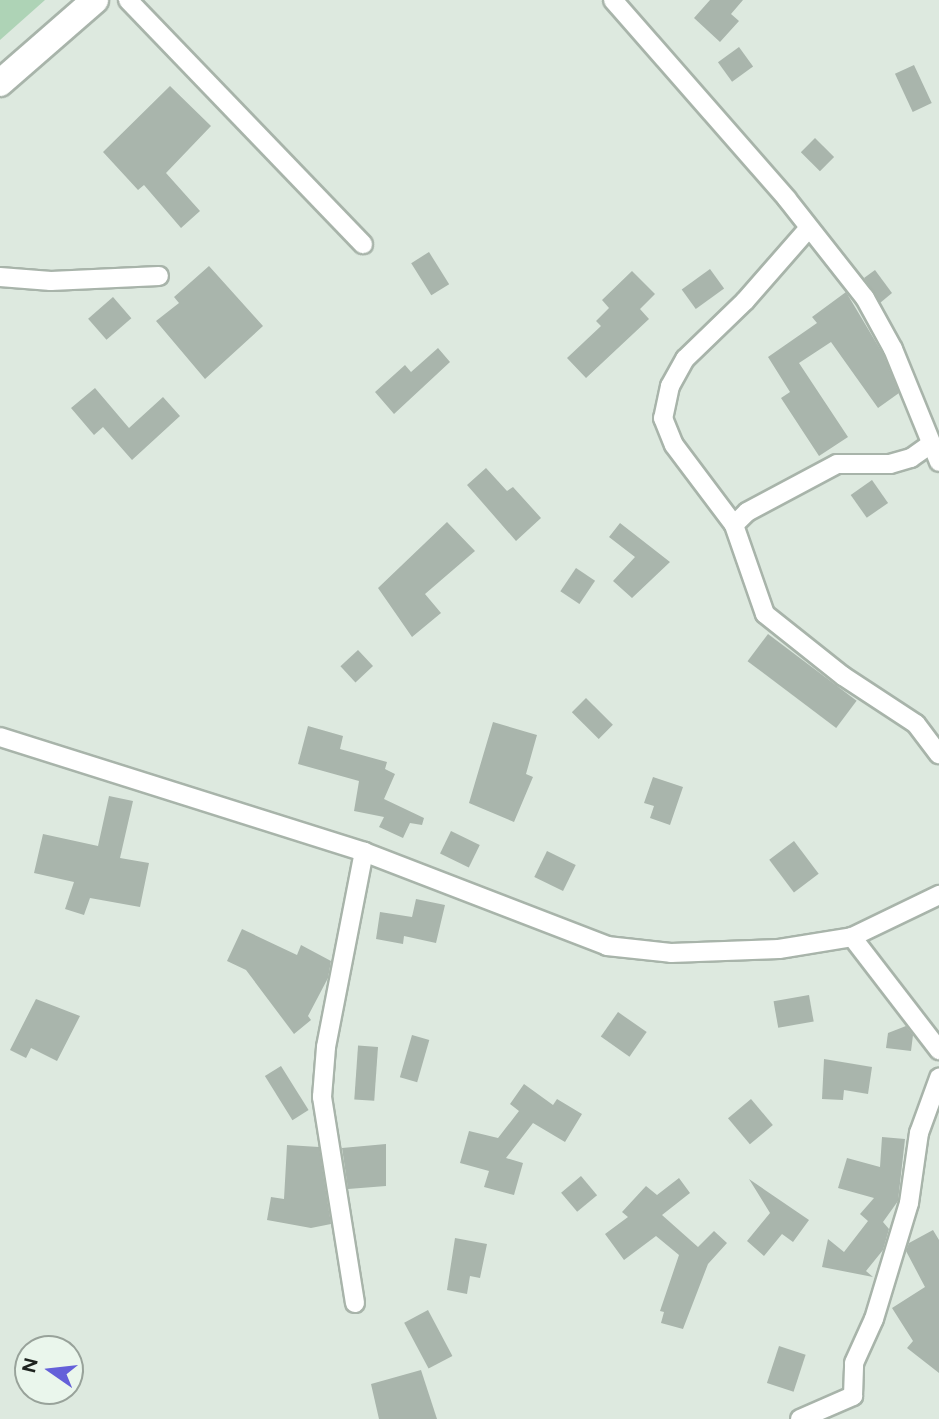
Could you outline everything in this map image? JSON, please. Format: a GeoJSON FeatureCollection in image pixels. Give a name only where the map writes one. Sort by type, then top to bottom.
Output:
{"type":"FeatureCollection","features":[{"type":"Feature","properties":{"kind":"main road"},"geometry":{"type":"LineString","coordinates":[[0,83],[95,0]]}},
{"type":"Feature","properties":{"kind":"street"},"geometry":{"type":"LineString","coordinates":[[128,0],[363,244]]}},
{"type":"Feature","properties":{"kind":"street"},"geometry":{"type":"LineString","coordinates":[[613,0],[865,298],[893,349],[939,462]]}},
{"type":"Feature","properties":{"kind":"street"},"geometry":{"type":"LineString","coordinates":[[808,229],[745,301],[685,359],[665,401],[663,418],[674,445],[734,525],[765,614],[843,676],[916,724],[939,754]]}},
{"type":"Feature","properties":{"kind":"street"},"geometry":{"type":"LineString","coordinates":[[0,277],[51,281],[159,276]]}},
{"type":"Feature","properties":{"kind":"street"},"geometry":{"type":"LineString","coordinates":[[734,525],[747,512],[837,464],[890,464],[911,458],[932,444]]}},
{"type":"Feature","properties":{"kind":"street"},"geometry":{"type":"LineString","coordinates":[[0,737],[364,852],[607,946],[671,953],[738,950],[852,937],[939,895]]}},
{"type":"Feature","properties":{"kind":"street"},"geometry":{"type":"LineString","coordinates":[[355,1303],[322,1097],[326,1047],[364,852]]}},
{"type":"Feature","properties":{"kind":"street"},"geometry":{"type":"LineString","coordinates":[[852,937],[939,1050]]}},
{"type":"Feature","properties":{"kind":"street"},"geometry":{"type":"LineString","coordinates":[[800,1419],[853,1396],[854,1363],[882,1293],[909,1203],[919,1133],[939,1078]]}},
{"type":"Feature","properties":{"kind":"green space"},"geometry":{"type":"Polygon","coordinates":[[[0,0],[45,0],[0,40],[0,0]]]}},
{"type":"Feature","properties":{"kind":"building"},"geometry":{"type":"Polygon","coordinates":[[[710,0],[743,0],[731,14],[739,21],[720,42],[694,18],[710,0]]]}},
{"type":"Feature","properties":{"kind":"building"},"geometry":{"type":"Polygon","coordinates":[[[739,47],[753,66],[732,82],[718,62],[739,47]]]}},
{"type":"Feature","properties":{"kind":"building"},"geometry":{"type":"Polygon","coordinates":[[[914,65],[932,103],[913,112],[895,74],[914,65]]]}},
{"type":"Feature","properties":{"kind":"building"},"geometry":{"type":"Polygon","coordinates":[[[170,86],[211,126],[166,173],[200,211],[181,228],[144,185],[138,190],[103,152],[170,86]]]}},
{"type":"Feature","properties":{"kind":"building"},"geometry":{"type":"Polygon","coordinates":[[[815,138],[834,157],[820,171],[801,152],[815,138]]]}},
{"type":"Feature","properties":{"kind":"building"},"geometry":{"type":"Polygon","coordinates":[[[429,252],[449,284],[431,295],[411,263],[429,252]]]}},
{"type":"Feature","properties":{"kind":"building"},"geometry":{"type":"Polygon","coordinates":[[[209,266],[263,326],[205,379],[156,321],[179,303],[174,297],[209,266]]]}},
{"type":"Feature","properties":{"kind":"building"},"geometry":{"type":"Polygon","coordinates":[[[710,269],[724,288],[696,309],[682,290],[710,269]]]}},
{"type":"Feature","properties":{"kind":"building"},"geometry":{"type":"Polygon","coordinates":[[[875,270],[892,293],[880,303],[864,278],[875,270]]]}},
{"type":"Feature","properties":{"kind":"building"},"geometry":{"type":"Polygon","coordinates":[[[632,271],[655,294],[640,309],[649,319],[586,378],[567,358],[601,326],[596,321],[609,308],[602,300],[632,271]]]}},
{"type":"Feature","properties":{"kind":"building"},"geometry":{"type":"Polygon","coordinates":[[[846,292],[883,354],[899,393],[878,408],[831,342],[799,363],[848,437],[819,456],[781,398],[790,392],[768,357],[817,323],[812,317],[846,292]]]}},
{"type":"Feature","properties":{"kind":"building"},"geometry":{"type":"Polygon","coordinates":[[[113,297],[131,318],[106,340],[88,319],[113,297]]]}},
{"type":"Feature","properties":{"kind":"building"},"geometry":{"type":"Polygon","coordinates":[[[438,348],[450,362],[394,414],[375,392],[405,365],[411,372],[438,348]]]}},
{"type":"Feature","properties":{"kind":"building"},"geometry":{"type":"Polygon","coordinates":[[[95,388],[129,428],[163,397],[180,416],[132,460],[103,427],[94,435],[71,408],[95,388]]]}},
{"type":"Feature","properties":{"kind":"building"},"geometry":{"type":"Polygon","coordinates":[[[486,468],[507,491],[513,487],[541,518],[516,541],[467,485],[486,468]]]}},
{"type":"Feature","properties":{"kind":"building"},"geometry":{"type":"Polygon","coordinates":[[[872,480],[888,503],[867,518],[851,495],[872,480]]]}},
{"type":"Feature","properties":{"kind":"building"},"geometry":{"type":"Polygon","coordinates":[[[447,522],[475,551],[425,594],[441,613],[412,637],[378,588],[447,522]]]}},
{"type":"Feature","properties":{"kind":"building"},"geometry":{"type":"Polygon","coordinates":[[[620,523],[670,562],[632,598],[613,581],[635,557],[609,537],[620,523]]]}},
{"type":"Feature","properties":{"kind":"building"},"geometry":{"type":"Polygon","coordinates":[[[576,568],[595,581],[579,604],[560,591],[576,568]]]}},
{"type":"Feature","properties":{"kind":"building"},"geometry":{"type":"Polygon","coordinates":[[[768,634],[857,701],[836,728],[748,661],[768,634]]]}},
{"type":"Feature","properties":{"kind":"building"},"geometry":{"type":"Polygon","coordinates":[[[358,650],[373,666],[355,682],[340,666],[358,650]]]}},
{"type":"Feature","properties":{"kind":"building"},"geometry":{"type":"Polygon","coordinates":[[[586,698],[613,725],[599,739],[572,712],[586,698]]]}},
{"type":"Feature","properties":{"kind":"building"},"geometry":{"type":"Polygon","coordinates":[[[493,722],[537,735],[526,774],[533,777],[514,822],[469,803],[493,722]]]}},
{"type":"Feature","properties":{"kind":"building"},"geometry":{"type":"Polygon","coordinates":[[[308,726],[343,736],[340,749],[387,762],[385,769],[395,774],[384,799],[424,818],[422,825],[410,823],[403,838],[379,827],[384,817],[354,811],[359,781],[298,764],[308,726]]]}},
{"type":"Feature","properties":{"kind":"building"},"geometry":{"type":"Polygon","coordinates":[[[653,777],[683,787],[670,825],[650,818],[654,806],[644,803],[653,777]]]}},
{"type":"Feature","properties":{"kind":"building"},"geometry":{"type":"Polygon","coordinates":[[[109,796],[133,801],[120,858],[149,863],[140,907],[90,898],[84,915],[65,909],[74,882],[34,873],[43,834],[98,846],[109,796]]]}},
{"type":"Feature","properties":{"kind":"building"},"geometry":{"type":"Polygon","coordinates":[[[451,831],[480,845],[469,867],[440,853],[451,831]]]}},
{"type":"Feature","properties":{"kind":"building"},"geometry":{"type":"Polygon","coordinates":[[[794,841],[819,874],[794,892],[769,860],[794,841]]]}},
{"type":"Feature","properties":{"kind":"building"},"geometry":{"type":"Polygon","coordinates":[[[547,851],[576,865],[563,891],[534,877],[547,851]]]}},
{"type":"Feature","properties":{"kind":"building"},"geometry":{"type":"Polygon","coordinates":[[[416,899],[445,905],[436,943],[404,936],[403,944],[376,939],[380,912],[412,917],[416,899]]]}},
{"type":"Feature","properties":{"kind":"building"},"geometry":{"type":"Polygon","coordinates":[[[242,929],[297,955],[301,945],[331,961],[328,978],[308,1016],[311,1020],[294,1034],[246,970],[227,961],[242,929]]]}},
{"type":"Feature","properties":{"kind":"building"},"geometry":{"type":"Polygon","coordinates":[[[809,995],[814,1022],[778,1028],[774,1001],[809,995]]]}},
{"type":"Feature","properties":{"kind":"building"},"geometry":{"type":"Polygon","coordinates":[[[36,999],[80,1016],[57,1061],[31,1048],[26,1058],[10,1050],[36,999]]]}},
{"type":"Feature","properties":{"kind":"building"},"geometry":{"type":"Polygon","coordinates":[[[618,1012],[647,1032],[629,1057],[601,1037],[618,1012]]]}},
{"type":"Feature","properties":{"kind":"building"},"geometry":{"type":"Polygon","coordinates":[[[906,1026],[913,1035],[911,1051],[886,1048],[888,1033],[906,1026]]]}},
{"type":"Feature","properties":{"kind":"building"},"geometry":{"type":"Polygon","coordinates":[[[412,1035],[429,1040],[417,1082],[400,1077],[412,1035]]]}},
{"type":"Feature","properties":{"kind":"building"},"geometry":{"type":"Polygon","coordinates":[[[358,1046],[378,1047],[374,1101],[354,1099],[358,1046]]]}},
{"type":"Feature","properties":{"kind":"building"},"geometry":{"type":"Polygon","coordinates":[[[824,1059],[872,1067],[868,1094],[844,1090],[843,1100],[822,1099],[824,1059]]]}},
{"type":"Feature","properties":{"kind":"building"},"geometry":{"type":"Polygon","coordinates":[[[281,1066],[309,1110],[292,1120],[265,1076],[281,1066]]]}},
{"type":"Feature","properties":{"kind":"building"},"geometry":{"type":"Polygon","coordinates":[[[524,1084],[553,1105],[557,1099],[582,1114],[565,1142],[533,1123],[506,1158],[523,1163],[514,1195],[484,1187],[489,1171],[460,1163],[469,1131],[498,1138],[519,1111],[510,1104],[524,1084]]]}},
{"type":"Feature","properties":{"kind":"building"},"geometry":{"type":"Polygon","coordinates":[[[751,1099],[773,1125],[750,1144],[728,1118],[751,1099]]]}},
{"type":"Feature","properties":{"kind":"building"},"geometry":{"type":"Polygon","coordinates":[[[882,1137],[905,1139],[898,1201],[883,1222],[889,1229],[883,1250],[866,1271],[873,1277],[822,1267],[828,1239],[844,1252],[868,1221],[860,1214],[874,1198],[838,1188],[847,1158],[880,1167],[882,1137]]]}},
{"type":"Feature","properties":{"kind":"building"},"geometry":{"type":"Polygon","coordinates":[[[386,1144],[386,1186],[348,1189],[342,1148],[386,1144]]]}},
{"type":"Feature","properties":{"kind":"building"},"geometry":{"type":"Polygon","coordinates":[[[287,1145],[319,1147],[331,1224],[311,1228],[267,1220],[271,1197],[284,1199],[287,1145]]]}},
{"type":"Feature","properties":{"kind":"building"},"geometry":{"type":"Polygon","coordinates":[[[581,1176],[597,1195],[577,1212],[561,1193],[581,1176]]]}},
{"type":"Feature","properties":{"kind":"building"},"geometry":{"type":"Polygon","coordinates":[[[679,1178],[690,1193],[662,1215],[698,1247],[714,1231],[727,1243],[708,1264],[683,1329],[661,1323],[664,1312],[660,1311],[679,1255],[656,1236],[624,1260],[605,1234],[628,1217],[622,1212],[646,1186],[657,1195],[679,1178]]]}},
{"type":"Feature","properties":{"kind":"building"},"geometry":{"type":"Polygon","coordinates":[[[749,1179],[809,1220],[793,1242],[782,1234],[764,1256],[747,1241],[770,1213],[749,1179]]]}},
{"type":"Feature","properties":{"kind":"building"},"geometry":{"type":"Polygon","coordinates":[[[933,1230],[939,1240],[939,1373],[907,1348],[913,1341],[892,1308],[925,1287],[906,1251],[909,1243],[933,1230]]]}},
{"type":"Feature","properties":{"kind":"building"},"geometry":{"type":"Polygon","coordinates":[[[455,1238],[487,1244],[480,1278],[470,1276],[467,1294],[447,1290],[455,1238]]]}},
{"type":"Feature","properties":{"kind":"building"},"geometry":{"type":"Polygon","coordinates":[[[428,1310],[452,1356],[429,1369],[404,1323],[428,1310]]]}},
{"type":"Feature","properties":{"kind":"building"},"geometry":{"type":"Polygon","coordinates":[[[779,1346],[806,1355],[794,1392],[767,1383],[779,1346]]]}},
{"type":"Feature","properties":{"kind":"building"},"geometry":{"type":"Polygon","coordinates":[[[421,1370],[437,1419],[379,1419],[371,1384],[421,1370]]]}}]}
